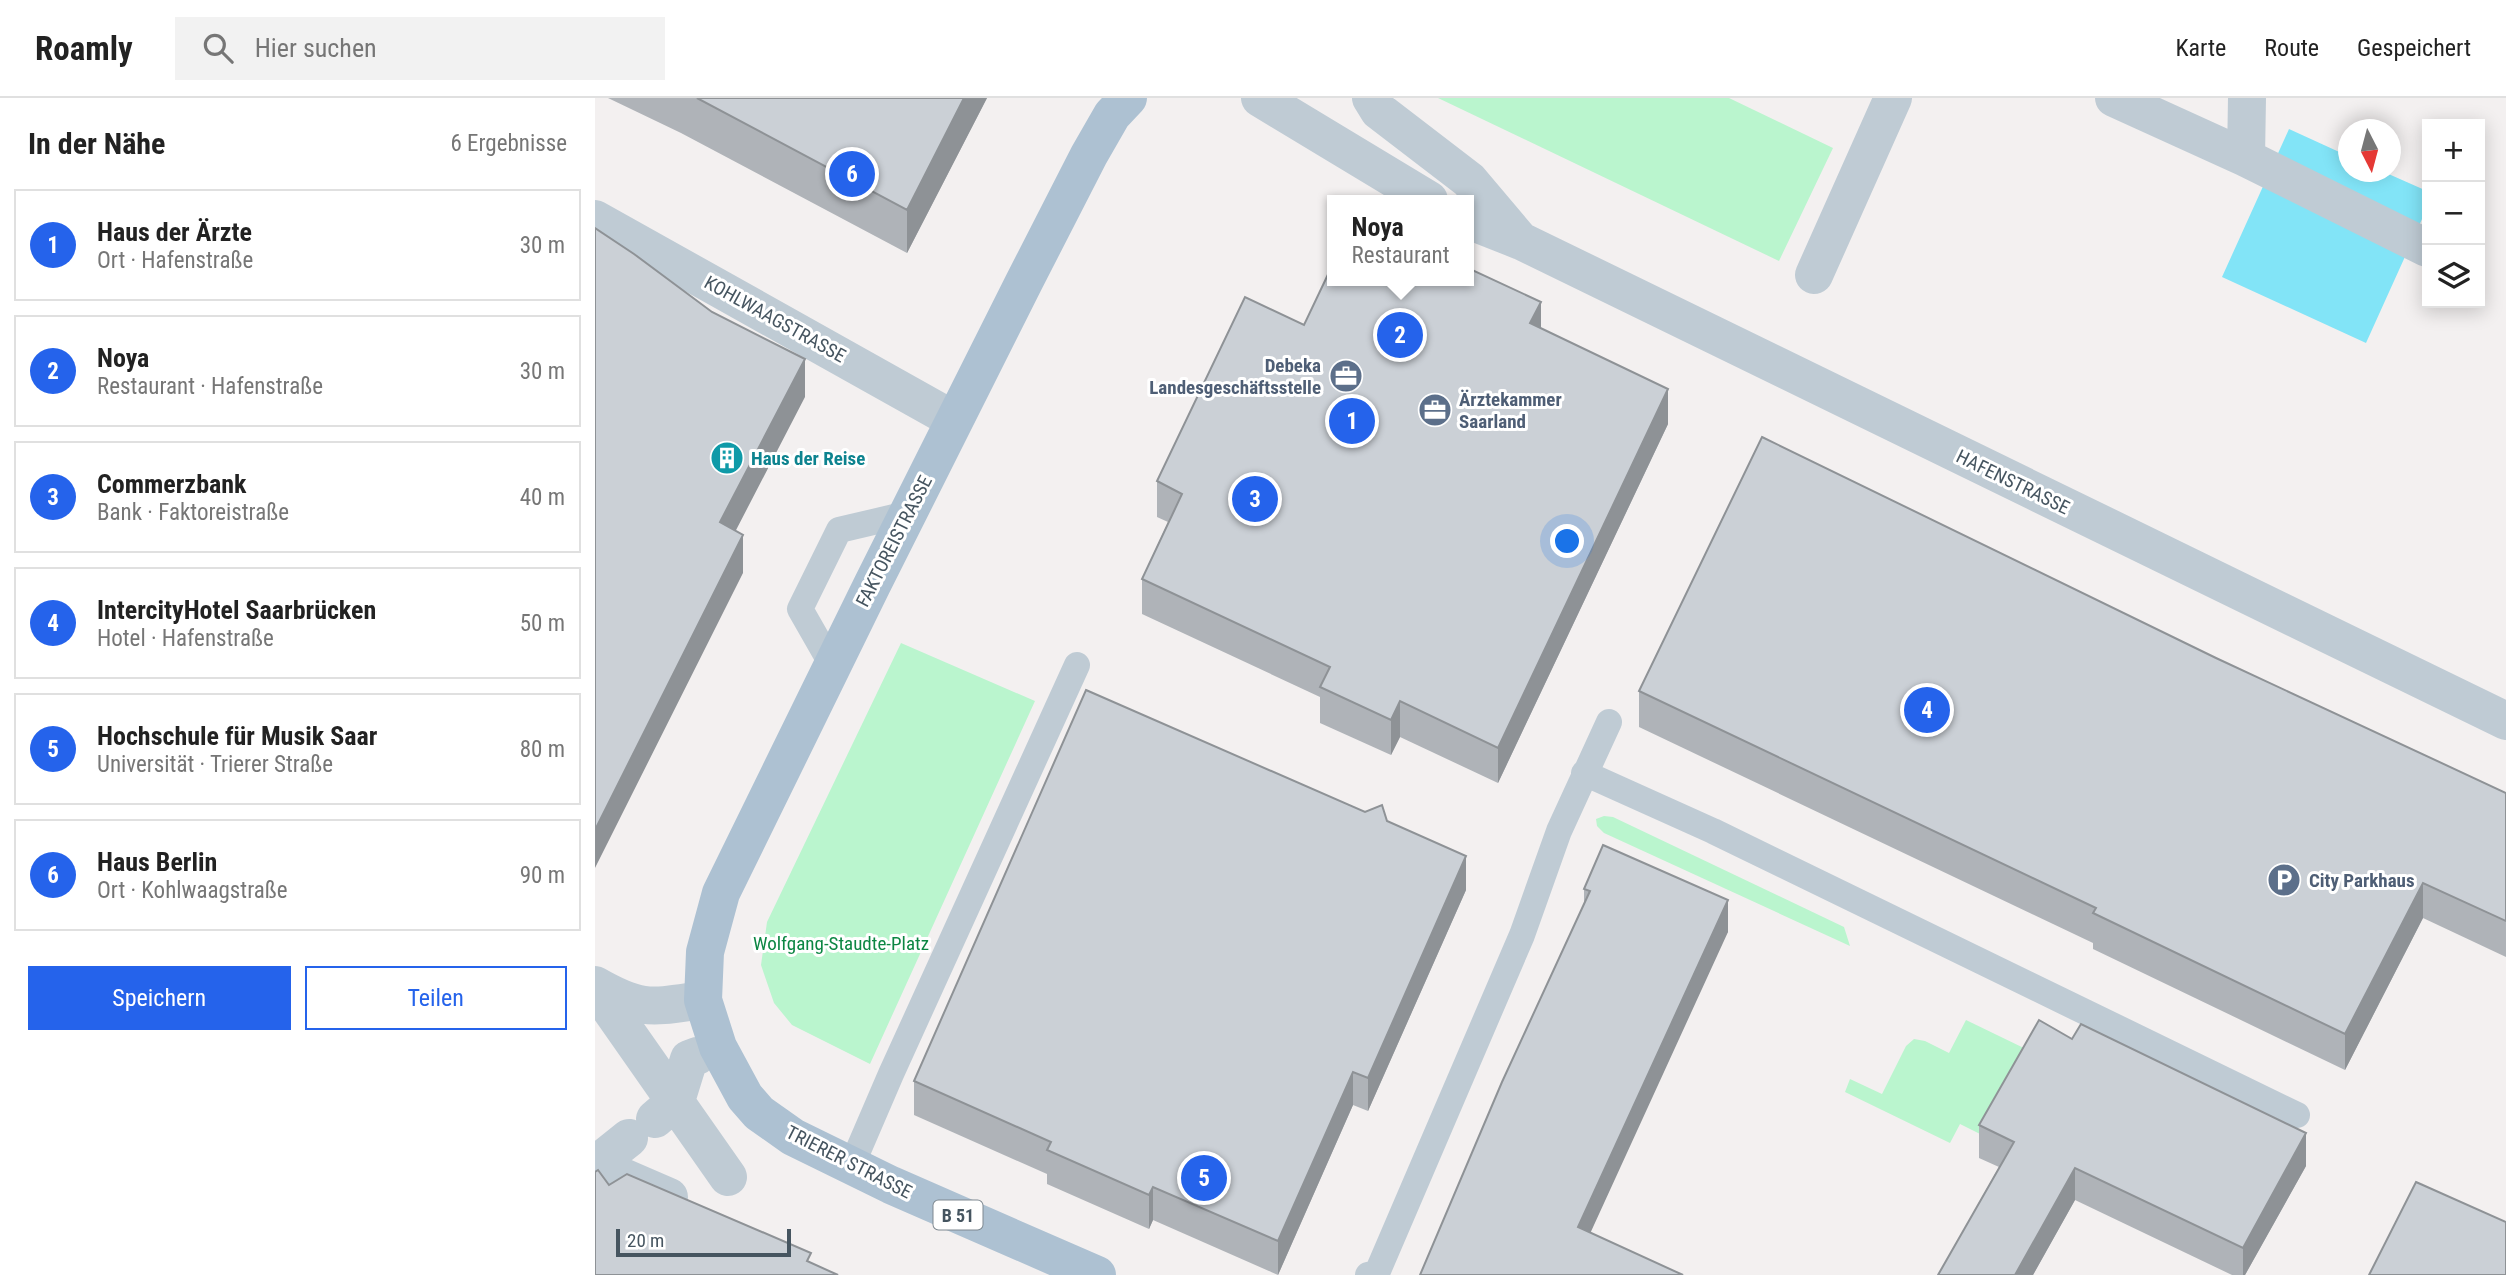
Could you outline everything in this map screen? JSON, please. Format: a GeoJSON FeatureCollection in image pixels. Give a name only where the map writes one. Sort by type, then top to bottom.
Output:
{"type":"FeatureCollection","features":[{"type":"Feature","properties":{"kind":"main road","name":"FAKTOREISTRASSE"},"geometry":{"type":"LineString","coordinates":[[703,1000],[705,952],[721,893],[907,514],[1089,155],[1112,115],[1128,98]]}},
{"type":"Feature","properties":{"kind":"main road","name":"TRIERER STRASSE"},"geometry":{"type":"LineString","coordinates":[[703,1000],[718,1047],[745,1097],[759,1113],[793,1138],[851,1167],[1097,1275]]}},
{"type":"Feature","properties":{"kind":"street"},"geometry":{"type":"LineString","coordinates":[[1260,98],[1421,195]]}},
{"type":"Feature","properties":{"kind":"street","name":"HAFENSTRASSE"},"geometry":{"type":"LineString","coordinates":[[1371,98],[1379,111],[1469,180],[1521,241]]}},
{"type":"Feature","properties":{"kind":"street"},"geometry":{"type":"LineString","coordinates":[[1814,275],[1893,98]]}},
{"type":"Feature","properties":{"kind":"street"},"geometry":{"type":"LineString","coordinates":[[2114,98],[2246,158],[2422,246]]}},
{"type":"Feature","properties":{"kind":"street"},"geometry":{"type":"LineString","coordinates":[[2246,158],[2247,98]]}},
{"type":"Feature","properties":{"kind":"street","name":"KOHLWAAGSTRASSE"},"geometry":{"type":"LineString","coordinates":[[595,219],[954,420]]}},
{"type":"Feature","properties":{"kind":"street","name":"HAFENSTRASSE"},"geometry":{"type":"LineString","coordinates":[[1474,222],[1521,241],[2506,722]]}},
{"type":"Feature","properties":{"kind":"street"},"geometry":{"type":"LineString","coordinates":[[595,986],[622,1000],[651,1007],[703,1000]]}},
{"type":"Feature","properties":{"kind":"street"},"geometry":{"type":"LineString","coordinates":[[595,986],[653,1119],[728,1177]]}},
{"type":"Feature","properties":{"kind":"street"},"geometry":{"type":"LineString","coordinates":[[674,1200],[595,1165],[653,1119],[689,1059],[697,1056]]}},
{"type":"Feature","properties":{"kind":"lane"},"geometry":{"type":"LineString","coordinates":[[832,665],[800,609],[828,552],[839,530],[907,514]]}},
{"type":"Feature","properties":{"kind":"lane"},"geometry":{"type":"LineString","coordinates":[[851,1167],[891,1073],[1077,666]]}},
{"type":"Feature","properties":{"kind":"lane"},"geometry":{"type":"LineString","coordinates":[[1368,1275],[1377,1273],[1383,1260],[1522,935],[1551,851],[1609,722]]}},
{"type":"Feature","properties":{"kind":"lane"},"geometry":{"type":"LineString","coordinates":[[1584,773],[1713,831],[2297,1115]]}},
{"type":"Feature","properties":{"kind":"green space"},"geometry":{"type":"Polygon","coordinates":[[[1438,98],[1729,98],[1833,148],[1779,261],[1438,98]]]}},
{"type":"Feature","properties":{"kind":"green space","name":"Wolfgang-Staudte-Platz"},"geometry":{"type":"Polygon","coordinates":[[[901,643],[1035,701],[870,1064],[792,1025],[774,1003],[761,965],[767,922],[901,643]]]}},
{"type":"Feature","properties":{"kind":"green space"},"geometry":{"type":"Polygon","coordinates":[[[1613,817],[1844,927],[1850,946],[1604,833],[1597,826],[1596,819],[1613,817]]]}},
{"type":"Feature","properties":{"kind":"green space"},"geometry":{"type":"Polygon","coordinates":[[[1966,1020],[2030,1051],[1984,1136],[1960,1124],[1950,1143],[1845,1092],[1850,1079],[1882,1094],[1906,1046],[1914,1039],[1925,1041],[1949,1053],[1966,1020]]]}},
{"type":"Feature","properties":{"kind":"water"},"geometry":{"type":"Polygon","coordinates":[[[2289,129],[2338,151],[2338,182],[2401,182],[2401,180],[2422,189],[2422,219],[2366,343],[2222,277],[2289,129]]]}},
{"type":"Feature","properties":{"kind":"building"},"geometry":{"type":"Polygon","coordinates":[[[697,98],[964,98],[907,210],[697,98]]]}},
{"type":"Feature","properties":{"kind":"building"},"geometry":{"type":"Polygon","coordinates":[[[595,228],[712,312],[805,359],[720,522],[743,535],[595,830],[595,228]]]}},
{"type":"Feature","properties":{"kind":"building"},"geometry":{"type":"Polygon","coordinates":[[[1474,271],[1541,302],[1530,323],[1668,389],[1498,748],[1400,701],[1391,720],[1320,687],[1330,667],[1142,579],[1182,494],[1157,481],[1245,297],[1304,325],[1327,277],[1327,286],[1474,286],[1474,271]]]}},
{"type":"Feature","properties":{"kind":"building"},"geometry":{"type":"Polygon","coordinates":[[[1762,437],[2216,658],[2506,793],[2506,921],[2423,883],[2345,1034],[2093,913],[2096,908],[1639,691],[1762,437]]]}},
{"type":"Feature","properties":{"kind":"building"},"geometry":{"type":"Polygon","coordinates":[[[1086,690],[1365,812],[1382,805],[1387,821],[1466,856],[1368,1078],[1353,1072],[1278,1241],[1153,1187],[1149,1195],[1047,1150],[1051,1142],[914,1081],[1086,690]]]}},
{"type":"Feature","properties":{"kind":"building"},"geometry":{"type":"Polygon","coordinates":[[[1603,845],[1728,900],[1578,1227],[1683,1275],[1420,1275],[1502,1082],[1590,891],[1584,889],[1603,845]]]}},
{"type":"Feature","properties":{"kind":"building"},"geometry":{"type":"Polygon","coordinates":[[[2039,1020],[2072,1039],[2081,1024],[2306,1133],[2243,1248],[2075,1168],[2015,1275],[1938,1275],[2014,1142],[1979,1125],[2039,1020]]]}},
{"type":"Feature","properties":{"kind":"building"},"geometry":{"type":"Polygon","coordinates":[[[598,1170],[609,1185],[627,1174],[811,1253],[807,1261],[838,1275],[595,1275],[595,1172],[598,1170]]]}},
{"type":"Feature","properties":{"kind":"building"},"geometry":{"type":"Polygon","coordinates":[[[2416,1182],[2506,1222],[2506,1275],[2369,1275],[2416,1182]]]}},
{"type":"Feature","properties":{"kind":"place","name":"Haus Berlin"},"geometry":{"type":"Point","coordinates":[852,174]}},
{"type":"Feature","properties":{"kind":"place","name":"Noya"},"geometry":{"type":"Point","coordinates":[1400,335]}},
{"type":"Feature","properties":{"kind":"place","name":"Debeka Landesgeschäftsstelle"},"geometry":{"type":"Point","coordinates":[1346,376]}},
{"type":"Feature","properties":{"kind":"place","name":"Ärztekammer Saarland"},"geometry":{"type":"Point","coordinates":[1435,410]}},
{"type":"Feature","properties":{"kind":"place","name":"Haus der Ärzte"},"geometry":{"type":"Point","coordinates":[1352,421]}},
{"type":"Feature","properties":{"kind":"place","name":"Haus der Reise"},"geometry":{"type":"Point","coordinates":[727,458]}},
{"type":"Feature","properties":{"kind":"place","name":"Commerzbank"},"geometry":{"type":"Point","coordinates":[1255,499]}},
{"type":"Feature","properties":{"kind":"place","name":"IntercityHotel Saarbrücken"},"geometry":{"type":"Point","coordinates":[1927,710]}},
{"type":"Feature","properties":{"kind":"place","name":"City Parkhaus"},"geometry":{"type":"Point","coordinates":[2284,880]}},
{"type":"Feature","properties":{"kind":"place","name":"Hochschule für Musik Saar"},"geometry":{"type":"Point","coordinates":[1204,1178]}}]}
